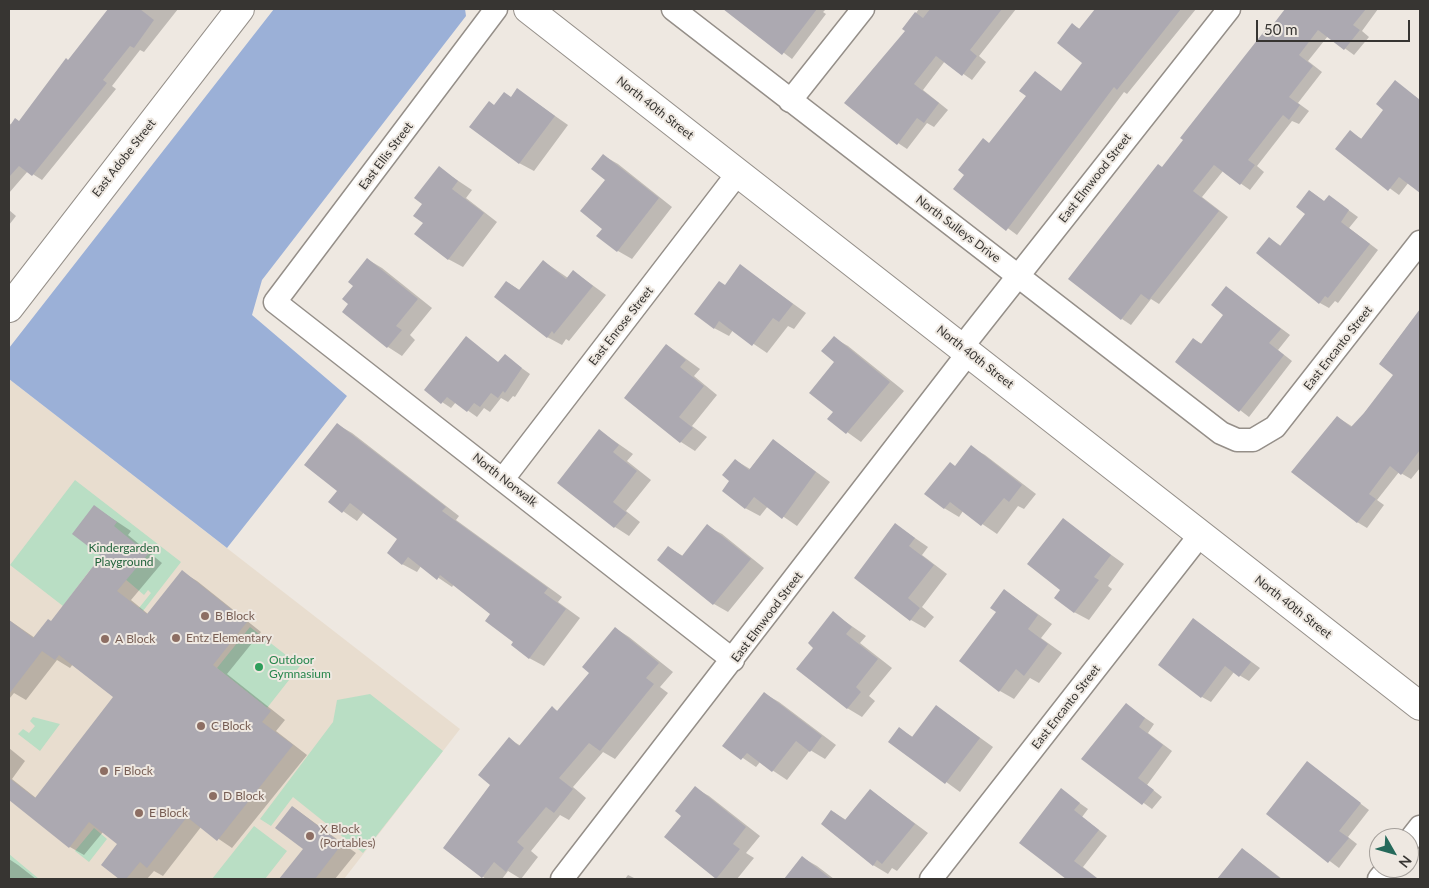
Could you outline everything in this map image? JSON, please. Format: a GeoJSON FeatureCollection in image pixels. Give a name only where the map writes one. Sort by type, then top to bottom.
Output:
{"type":"FeatureCollection","features":[{"type":"Feature","properties":{"kind":"street","name":"East Adobe Street"},"geometry":{"type":"LineString","coordinates":[[9,308],[240,9]]}},
{"type":"Feature","properties":{"kind":"street","name":"East Ellis Street"},"geometry":{"type":"LineString","coordinates":[[276,302],[496,9]]}},
{"type":"Feature","properties":{"kind":"street","name":"North 40th Street"},"geometry":{"type":"LineString","coordinates":[[528,9],[1420,706]]}},
{"type":"Feature","properties":{"kind":"street","name":"North Sulleys Drive"},"geometry":{"type":"LineString","coordinates":[[673,9],[790,101],[1019,275],[1220,433],[1246,442]]}},
{"type":"Feature","properties":{"kind":"street"},"geometry":{"type":"LineString","coordinates":[[790,101],[863,9]]}},
{"type":"Feature","properties":{"kind":"street","name":"East Elmwood Street"},"geometry":{"type":"LineString","coordinates":[[562,879],[733,660],[1019,275],[1229,9]]}},
{"type":"Feature","properties":{"kind":"street","name":"East Enrose Street"},"geometry":{"type":"LineString","coordinates":[[504,479],[738,173]]}},
{"type":"Feature","properties":{"kind":"street","name":"East Encanto Street"},"geometry":{"type":"LineString","coordinates":[[1246,442],[1260,438],[1275,427],[1420,242]]}},
{"type":"Feature","properties":{"kind":"street","name":"North Norwalk"},"geometry":{"type":"LineString","coordinates":[[276,302],[733,660]]}},
{"type":"Feature","properties":{"kind":"street","name":"East Encanto Street"},"geometry":{"type":"LineString","coordinates":[[931,879],[1200,534]]}},
{"type":"Feature","properties":{"kind":"shaded area","name":"Entz Elementary"},"geometry":{"type":"Polygon","coordinates":[[[9,379],[460,729],[344,879],[9,879],[9,379]]]}},
{"type":"Feature","properties":{"kind":"green space","name":"Kindergarden Playground"},"geometry":{"type":"Polygon","coordinates":[[[75,480],[181,562],[143,611],[139,608],[151,593],[148,590],[144,595],[124,578],[90,570],[63,606],[10,565],[75,480]]]}},
{"type":"Feature","properties":{"kind":"green space","name":"Outdoor Gymnasium"},"geometry":{"type":"Polygon","coordinates":[[[250,627],[300,666],[267,708],[217,668],[250,627]]]}},
{"type":"Feature","properties":{"kind":"green space"},"geometry":{"type":"Polygon","coordinates":[[[370,694],[443,751],[363,853],[293,797],[271,826],[260,819],[333,722],[337,700],[370,694]]]}},
{"type":"Feature","properties":{"kind":"green space"},"geometry":{"type":"Polygon","coordinates":[[[33,717],[60,724],[40,751],[18,734],[23,729],[29,733],[35,726],[30,721],[33,717]]]}},
{"type":"Feature","properties":{"kind":"green space"},"geometry":{"type":"Polygon","coordinates":[[[254,826],[287,851],[265,879],[212,879],[254,826]]]}},
{"type":"Feature","properties":{"kind":"green space"},"geometry":{"type":"Polygon","coordinates":[[[94,828],[107,839],[89,862],[75,851],[94,828]]]}},
{"type":"Feature","properties":{"kind":"green space"},"geometry":{"type":"Polygon","coordinates":[[[9,854],[39,879],[9,879],[9,854]]]}},
{"type":"Feature","properties":{"kind":"water"},"geometry":{"type":"Polygon","coordinates":[[[274,9],[465,9],[466,16],[262,280],[252,315],[347,396],[227,548],[9,379],[9,348],[274,9]]]}},
{"type":"Feature","properties":{"kind":"building"},"geometry":{"type":"Polygon","coordinates":[[[108,9],[140,9],[154,20],[134,48],[130,46],[103,80],[107,83],[32,176],[19,166],[9,177],[9,127],[15,118],[19,121],[66,58],[68,60],[108,9]]]}},
{"type":"Feature","properties":{"kind":"building"},"geometry":{"type":"Polygon","coordinates":[[[723,9],[817,9],[782,55],[723,9]]]}},
{"type":"Feature","properties":{"kind":"building"},"geometry":{"type":"Polygon","coordinates":[[[930,9],[1002,9],[970,50],[977,56],[962,76],[936,56],[914,84],[939,103],[924,123],[917,118],[897,145],[844,103],[905,31],[902,29],[915,12],[923,18],[930,9]]]}},
{"type":"Feature","properties":{"kind":"building"},"geometry":{"type":"Polygon","coordinates":[[[1095,9],[1181,9],[1117,90],[1114,87],[1006,231],[953,189],[964,175],[958,170],[983,138],[989,143],[1026,96],[1019,91],[1035,71],[1061,91],[1082,63],[1057,43],[1072,23],[1079,29],[1095,9]]]}},
{"type":"Feature","properties":{"kind":"building"},"geometry":{"type":"Polygon","coordinates":[[[1285,9],[1366,9],[1353,25],[1360,30],[1344,50],[1318,30],[1299,55],[1313,66],[1289,97],[1300,105],[1289,120],[1283,115],[1248,160],[1255,165],[1240,185],[1214,165],[1193,191],[1219,211],[1149,300],[1141,294],[1121,320],[1068,279],[1158,164],[1162,167],[1183,140],[1180,138],[1266,29],[1268,31],[1285,9]]]}},
{"type":"Feature","properties":{"kind":"building"},"geometry":{"type":"Polygon","coordinates":[[[1395,80],[1420,100],[1420,193],[1399,177],[1388,191],[1335,149],[1350,130],[1361,139],[1383,110],[1376,104],[1395,80]]]}},
{"type":"Feature","properties":{"kind":"building"},"geometry":{"type":"Polygon","coordinates":[[[517,88],[555,116],[519,164],[469,127],[489,101],[494,105],[504,92],[511,97],[517,88]]]}},
{"type":"Feature","properties":{"kind":"building"},"geometry":{"type":"Polygon","coordinates":[[[603,154],[659,198],[617,252],[596,236],[602,229],[580,211],[605,180],[591,169],[603,154]]]}},
{"type":"Feature","properties":{"kind":"building"},"geometry":{"type":"Polygon","coordinates":[[[439,166],[458,181],[452,189],[484,213],[448,260],[414,234],[423,223],[413,216],[422,204],[414,198],[439,166]]]}},
{"type":"Feature","properties":{"kind":"building"},"geometry":{"type":"Polygon","coordinates":[[[1309,190],[1324,201],[1329,195],[1349,210],[1341,222],[1370,244],[1328,298],[1325,296],[1319,304],[1256,253],[1269,237],[1280,246],[1305,214],[1296,207],[1309,190]]]}},
{"type":"Feature","properties":{"kind":"building"},"geometry":{"type":"Polygon","coordinates":[[[367,258],[418,299],[396,326],[402,330],[387,348],[342,312],[348,304],[342,299],[353,286],[348,282],[367,258]]]}},
{"type":"Feature","properties":{"kind":"building"},"geometry":{"type":"Polygon","coordinates":[[[543,260],[566,279],[573,270],[593,286],[554,334],[552,331],[547,338],[494,297],[506,281],[519,290],[543,260]]]}},
{"type":"Feature","properties":{"kind":"building"},"geometry":{"type":"Polygon","coordinates":[[[740,264],[793,304],[779,322],[773,318],[752,346],[719,321],[714,329],[694,314],[719,281],[725,285],[740,264]]]}},
{"type":"Feature","properties":{"kind":"building"},"geometry":{"type":"Polygon","coordinates":[[[1226,286],[1281,329],[1269,343],[1284,355],[1239,412],[1175,362],[1193,338],[1201,344],[1223,315],[1211,305],[1226,286]]]}},
{"type":"Feature","properties":{"kind":"building"},"geometry":{"type":"Polygon","coordinates":[[[1420,309],[1420,450],[1401,475],[1390,466],[1369,494],[1376,499],[1357,523],[1291,472],[1337,416],[1351,427],[1364,413],[1393,375],[1379,364],[1420,309]]]}},
{"type":"Feature","properties":{"kind":"building"},"geometry":{"type":"Polygon","coordinates":[[[466,336],[498,362],[505,354],[522,368],[505,393],[503,391],[498,398],[491,393],[480,407],[474,403],[467,412],[447,397],[441,404],[424,390],[466,336]]]}},
{"type":"Feature","properties":{"kind":"building"},"geometry":{"type":"Polygon","coordinates":[[[834,336],[890,382],[846,434],[827,419],[833,412],[809,393],[834,362],[821,351],[834,336]]]}},
{"type":"Feature","properties":{"kind":"building"},"geometry":{"type":"Polygon","coordinates":[[[666,344],[686,360],[680,367],[704,386],[679,417],[693,428],[680,443],[624,398],[666,344]]]}},
{"type":"Feature","properties":{"kind":"building"},"geometry":{"type":"Polygon","coordinates":[[[337,423],[446,507],[442,511],[548,588],[544,593],[566,609],[529,659],[511,645],[513,642],[485,621],[490,614],[440,575],[437,580],[408,557],[402,565],[387,553],[397,539],[350,503],[342,513],[328,502],[337,491],[304,465],[337,423]]]}},
{"type":"Feature","properties":{"kind":"building"},"geometry":{"type":"Polygon","coordinates":[[[599,429],[619,445],[613,452],[637,471],[613,502],[627,513],[614,528],[557,483],[599,429]]]}},
{"type":"Feature","properties":{"kind":"building"},"geometry":{"type":"Polygon","coordinates":[[[773,439],[816,472],[782,519],[754,497],[745,509],[722,491],[729,481],[722,475],[735,459],[749,470],[773,439]]]}},
{"type":"Feature","properties":{"kind":"building"},"geometry":{"type":"Polygon","coordinates":[[[971,445],[1022,485],[1009,502],[1004,498],[981,526],[950,502],[944,509],[924,494],[950,462],[955,466],[971,445]]]}},
{"type":"Feature","properties":{"kind":"building"},"geometry":{"type":"Polygon","coordinates":[[[94,505],[117,522],[114,526],[148,554],[117,591],[147,614],[182,570],[247,622],[213,665],[271,711],[262,722],[293,745],[217,841],[187,817],[147,868],[140,862],[126,879],[119,879],[101,865],[117,844],[89,822],[69,848],[9,800],[9,778],[35,798],[113,697],[59,655],[55,660],[42,651],[9,694],[9,620],[33,638],[48,619],[51,621],[101,556],[72,534],[94,505]]]}},
{"type":"Feature","properties":{"kind":"building"},"geometry":{"type":"Polygon","coordinates":[[[1063,518],[1111,555],[1094,577],[1099,580],[1074,613],[1054,598],[1060,590],[1027,564],[1063,518]]]}},
{"type":"Feature","properties":{"kind":"building"},"geometry":{"type":"Polygon","coordinates":[[[895,523],[915,538],[909,546],[934,565],[908,598],[920,608],[910,621],[854,578],[895,523]]]}},
{"type":"Feature","properties":{"kind":"building"},"geometry":{"type":"Polygon","coordinates":[[[707,524],[751,559],[713,605],[657,560],[668,546],[682,556],[707,524]]]}},
{"type":"Feature","properties":{"kind":"building"},"geometry":{"type":"Polygon","coordinates":[[[1004,589],[1038,615],[1028,629],[1048,644],[1024,676],[1016,669],[999,692],[959,661],[996,612],[990,608],[1004,589]]]}},
{"type":"Feature","properties":{"kind":"building"},"geometry":{"type":"Polygon","coordinates":[[[833,611],[852,627],[846,634],[878,659],[856,687],[861,692],[847,709],[796,669],[813,648],[808,643],[833,611]]]}},
{"type":"Feature","properties":{"kind":"building"},"geometry":{"type":"Polygon","coordinates":[[[1193,618],[1251,662],[1239,677],[1225,666],[1201,698],[1158,665],[1193,618]]]}},
{"type":"Feature","properties":{"kind":"building"},"geometry":{"type":"Polygon","coordinates":[[[615,627],[659,663],[646,678],[654,684],[600,751],[589,743],[559,778],[573,789],[554,813],[546,807],[517,842],[524,848],[506,872],[494,862],[482,878],[443,848],[490,785],[478,775],[509,737],[519,746],[552,706],[557,711],[589,673],[582,667],[615,627]]]}},
{"type":"Feature","properties":{"kind":"building"},"geometry":{"type":"Polygon","coordinates":[[[764,692],[822,736],[810,752],[796,741],[772,772],[747,753],[741,760],[722,746],[764,692]]]}},
{"type":"Feature","properties":{"kind":"building"},"geometry":{"type":"Polygon","coordinates":[[[1126,703],[1145,718],[1139,727],[1163,745],[1138,778],[1154,790],[1142,805],[1081,759],[1126,703]]]}},
{"type":"Feature","properties":{"kind":"building"},"geometry":{"type":"Polygon","coordinates":[[[936,705],[980,738],[945,784],[888,742],[899,727],[912,737],[936,705]]]}},
{"type":"Feature","properties":{"kind":"building"},"geometry":{"type":"Polygon","coordinates":[[[1307,761],[1361,803],[1339,831],[1349,838],[1328,863],[1266,814],[1307,761]]]}},
{"type":"Feature","properties":{"kind":"building"},"geometry":{"type":"Polygon","coordinates":[[[695,786],[746,827],[733,844],[740,849],[716,879],[664,837],[681,816],[675,811],[695,786]]]}},
{"type":"Feature","properties":{"kind":"building"},"geometry":{"type":"Polygon","coordinates":[[[1061,788],[1080,803],[1074,810],[1099,830],[1074,861],[1098,879],[1066,879],[1019,843],[1061,788]]]}},
{"type":"Feature","properties":{"kind":"building"},"geometry":{"type":"Polygon","coordinates":[[[870,789],[915,824],[882,864],[877,860],[873,866],[821,824],[831,810],[845,820],[870,789]]]}},
{"type":"Feature","properties":{"kind":"building","name":"X Block (Portables)"},"geometry":{"type":"Polygon","coordinates":[[[292,806],[342,844],[315,879],[279,879],[303,849],[275,828],[292,806]]]}},
{"type":"Feature","properties":{"kind":"building"},"geometry":{"type":"Polygon","coordinates":[[[1242,848],[1281,879],[1217,879],[1242,848]]]}},
{"type":"Feature","properties":{"kind":"building"},"geometry":{"type":"Polygon","coordinates":[[[802,856],[831,879],[784,879],[802,856]]]}},
{"type":"Feature","properties":{"kind":"place","name":"B Block"},"geometry":{"type":"Point","coordinates":[205,616]}},
{"type":"Feature","properties":{"kind":"place","name":"Entz Elementary"},"geometry":{"type":"Point","coordinates":[176,638]}},
{"type":"Feature","properties":{"kind":"place","name":"A Block"},"geometry":{"type":"Point","coordinates":[105,639]}},
{"type":"Feature","properties":{"kind":"place","name":"Outdoor Gymnasium"},"geometry":{"type":"Point","coordinates":[259,667]}},
{"type":"Feature","properties":{"kind":"place","name":"C Block"},"geometry":{"type":"Point","coordinates":[201,726]}},
{"type":"Feature","properties":{"kind":"place","name":"F Block"},"geometry":{"type":"Point","coordinates":[104,771]}},
{"type":"Feature","properties":{"kind":"place","name":"D Block"},"geometry":{"type":"Point","coordinates":[213,796]}},
{"type":"Feature","properties":{"kind":"place","name":"E Block"},"geometry":{"type":"Point","coordinates":[139,813]}},
{"type":"Feature","properties":{"kind":"place","name":"X Block (Portables)"},"geometry":{"type":"Point","coordinates":[310,836]}}]}
